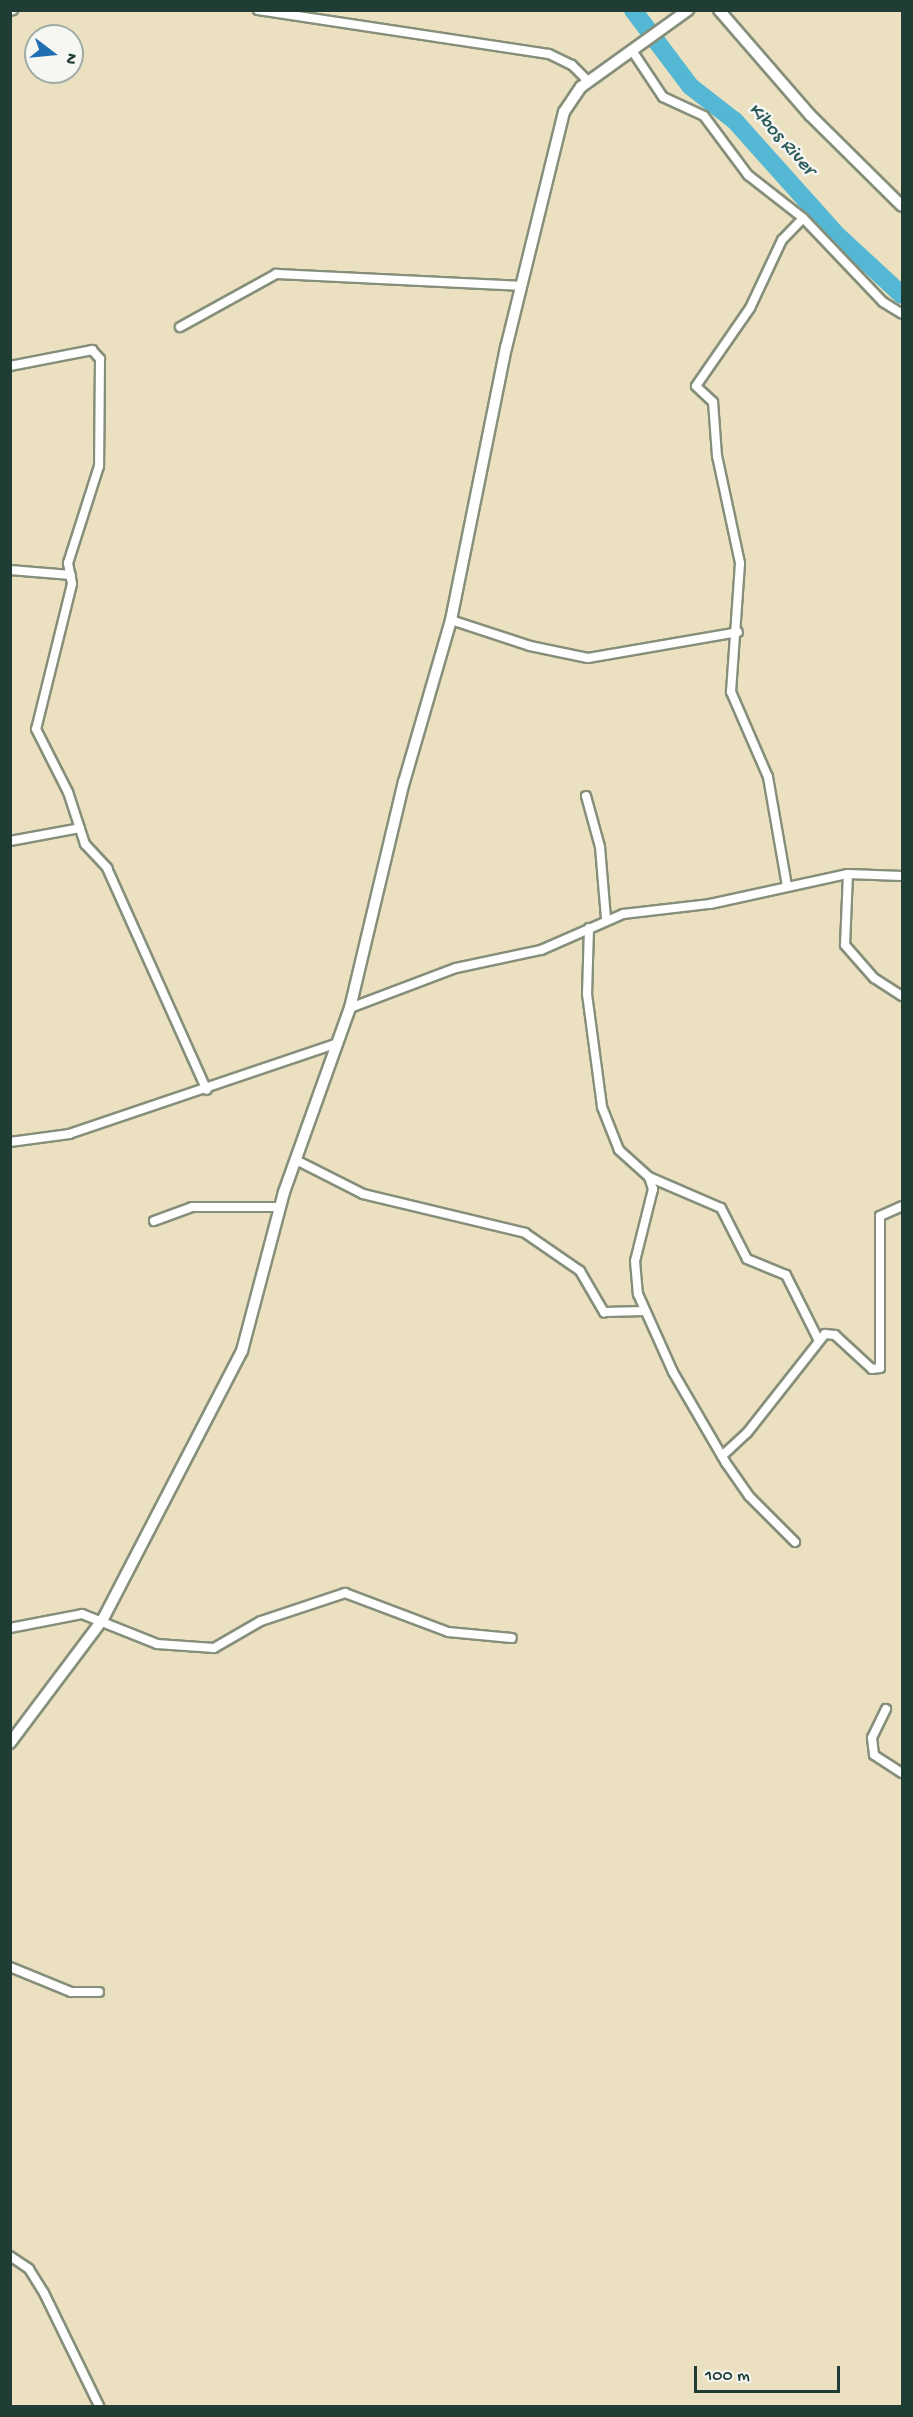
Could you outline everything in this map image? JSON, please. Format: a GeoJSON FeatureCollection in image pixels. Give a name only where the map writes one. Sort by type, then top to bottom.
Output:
{"type":"FeatureCollection","features":[{"type":"Feature","properties":{"kind":"main road"},"geometry":{"type":"LineString","coordinates":[[10,1743],[103,1619],[232,1377],[280,1207],[350,1008],[404,782],[451,620],[520,286],[564,112],[589,82],[674,23],[688,10]]}},
{"type":"Feature","properties":{"kind":"main road"},"geometry":{"type":"LineString","coordinates":[[719,10],[817,121],[903,206]]}},
{"type":"Feature","properties":{"kind":"street"},"geometry":{"type":"LineString","coordinates":[[258,10],[549,54],[573,65],[589,82]]}},
{"type":"Feature","properties":{"kind":"street"},"geometry":{"type":"LineString","coordinates":[[633,52],[663,97],[704,116],[748,175],[803,218],[883,302],[903,314]]}},
{"type":"Feature","properties":{"kind":"street"},"geometry":{"type":"LineString","coordinates":[[787,886],[768,777],[731,692],[738,632],[740,563],[717,456],[713,402],[696,386],[745,316],[782,240],[803,218]]}},
{"type":"Feature","properties":{"kind":"street"},"geometry":{"type":"LineString","coordinates":[[180,327],[276,274],[520,286]]}},
{"type":"Feature","properties":{"kind":"street"},"geometry":{"type":"LineString","coordinates":[[10,366],[92,350],[100,359],[100,459],[68,563],[71,575],[36,729],[85,844],[106,868],[207,1090]]}},
{"type":"Feature","properties":{"kind":"street"},"geometry":{"type":"LineString","coordinates":[[10,570],[71,575]]}},
{"type":"Feature","properties":{"kind":"street"},"geometry":{"type":"LineString","coordinates":[[451,620],[530,646],[588,658],[738,632]]}},
{"type":"Feature","properties":{"kind":"street"},"geometry":{"type":"LineString","coordinates":[[586,796],[600,847],[606,919]]}},
{"type":"Feature","properties":{"kind":"street"},"geometry":{"type":"LineString","coordinates":[[10,841],[80,828]]}},
{"type":"Feature","properties":{"kind":"street"},"geometry":{"type":"LineString","coordinates":[[350,1008],[456,968],[541,950],[606,919],[848,874],[903,876]]}},
{"type":"Feature","properties":{"kind":"street"},"geometry":{"type":"LineString","coordinates":[[848,874],[845,945],[874,978],[903,996]]}},
{"type":"Feature","properties":{"kind":"street"},"geometry":{"type":"LineString","coordinates":[[589,928],[590,1036],[602,1107],[619,1150],[650,1178],[721,1208],[747,1259],[786,1275],[818,1339]]}},
{"type":"Feature","properties":{"kind":"street"},"geometry":{"type":"LineString","coordinates":[[10,1142],[49,1139],[207,1090],[338,1042]]}},
{"type":"Feature","properties":{"kind":"street"},"geometry":{"type":"LineString","coordinates":[[296,1160],[363,1194],[525,1233],[580,1271],[604,1312],[645,1311]]}},
{"type":"Feature","properties":{"kind":"street"},"geometry":{"type":"LineString","coordinates":[[650,1178],[653,1189],[633,1279],[645,1311],[722,1456],[749,1496],[795,1542]]}},
{"type":"Feature","properties":{"kind":"street"},"geometry":{"type":"LineString","coordinates":[[722,1456],[747,1433],[818,1339],[836,1335],[858,1359],[872,1369],[880,1368],[880,1216],[903,1206]]}},
{"type":"Feature","properties":{"kind":"street"},"geometry":{"type":"LineString","coordinates":[[154,1221],[192,1207],[280,1207]]}},
{"type":"Feature","properties":{"kind":"street"},"geometry":{"type":"LineString","coordinates":[[10,1628],[52,1616],[103,1619],[157,1644],[213,1648],[261,1622],[345,1593],[448,1632],[512,1638]]}},
{"type":"Feature","properties":{"kind":"street"},"geometry":{"type":"LineString","coordinates":[[886,1709],[872,1738],[873,1755],[903,1773]]}},
{"type":"Feature","properties":{"kind":"street"},"geometry":{"type":"LineString","coordinates":[[10,1967],[71,1992],[99,1992]]}},
{"type":"Feature","properties":{"kind":"street"},"geometry":{"type":"LineString","coordinates":[[10,2256],[29,2269],[44,2293],[99,2406]]}},
{"type":"Feature","properties":{"kind":"waterway","name":"Kibos River"},"geometry":{"type":"LineString","coordinates":[[633,10],[690,86],[735,121],[835,233],[902,295]]}}]}
